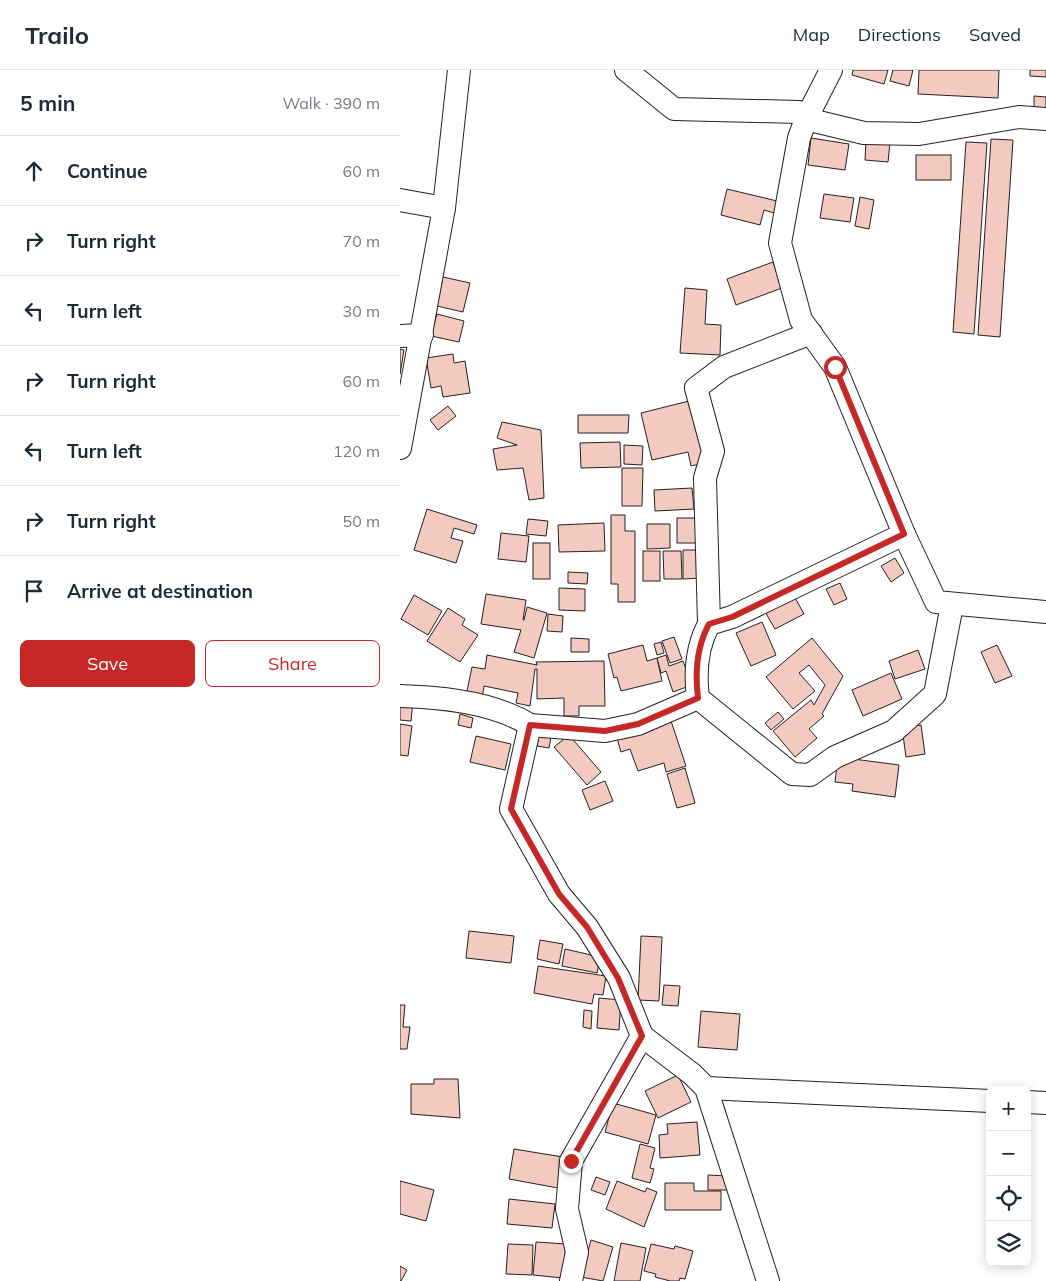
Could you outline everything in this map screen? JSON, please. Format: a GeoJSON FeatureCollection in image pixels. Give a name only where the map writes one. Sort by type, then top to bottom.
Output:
{"type":"FeatureCollection","features":[{"type":"Feature","properties":{"kind":"street"},"geometry":{"type":"LineString","coordinates":[[400,448],[444,208],[459,70]]}},
{"type":"Feature","properties":{"kind":"street"},"geometry":{"type":"LineString","coordinates":[[626,70],[674,109],[799,112],[806,119],[864,133],[919,134],[1020,117],[1046,119]]}},
{"type":"Feature","properties":{"kind":"street"},"geometry":{"type":"LineString","coordinates":[[831,70],[806,119],[799,138],[780,243],[801,320],[835,367],[904,534],[936,602],[952,605],[1046,612]]}},
{"type":"Feature","properties":{"kind":"street"},"geometry":{"type":"LineString","coordinates":[[400,200],[444,208]]}},
{"type":"Feature","properties":{"kind":"street"},"geometry":{"type":"LineString","coordinates":[[811,333],[724,366],[696,388],[713,450],[705,478],[709,624],[702,637],[696,681],[698,698],[792,774],[810,775],[835,756],[894,731],[935,694],[952,605]]}},
{"type":"Feature","properties":{"kind":"street"},"geometry":{"type":"LineString","coordinates":[[400,336],[422,335]]}},
{"type":"Feature","properties":{"kind":"street"},"geometry":{"type":"LineString","coordinates":[[709,624],[732,617],[904,534]]}},
{"type":"Feature","properties":{"kind":"street"},"geometry":{"type":"LineString","coordinates":[[400,696],[432,697],[504,712],[512,714],[530,725],[605,731],[638,724],[698,698]]}},
{"type":"Feature","properties":{"kind":"street"},"geometry":{"type":"LineString","coordinates":[[530,725],[511,809],[559,894],[587,927],[618,978],[642,1036],[692,1074],[706,1088],[768,1281]]}},
{"type":"Feature","properties":{"kind":"street"},"geometry":{"type":"LineString","coordinates":[[571,1281],[577,1252],[567,1209],[571,1161],[642,1036]]}},
{"type":"Feature","properties":{"kind":"street"},"geometry":{"type":"LineString","coordinates":[[706,1088],[986,1101]]}},
{"type":"Feature","properties":{"kind":"street"},"geometry":{"type":"LineString","coordinates":[[1031,1102],[1046,1103]]}},
{"type":"Feature","properties":{"kind":"building"},"geometry":{"type":"Polygon","coordinates":[[[853,70],[888,70],[884,84],[852,75],[853,70]]]}},
{"type":"Feature","properties":{"kind":"building"},"geometry":{"type":"Polygon","coordinates":[[[893,70],[913,70],[909,86],[890,81],[893,70]]]}},
{"type":"Feature","properties":{"kind":"building"},"geometry":{"type":"Polygon","coordinates":[[[919,70],[999,70],[998,98],[918,94],[919,70]]]}},
{"type":"Feature","properties":{"kind":"building"},"geometry":{"type":"Polygon","coordinates":[[[1030,70],[1046,70],[1046,77],[1030,76],[1030,70]]]}},
{"type":"Feature","properties":{"kind":"building"},"geometry":{"type":"Polygon","coordinates":[[[1034,96],[1046,97],[1046,108],[1034,107],[1034,96]]]}},
{"type":"Feature","properties":{"kind":"building"},"geometry":{"type":"Polygon","coordinates":[[[811,138],[849,144],[845,170],[808,165],[811,138]]]}},
{"type":"Feature","properties":{"kind":"building"},"geometry":{"type":"Polygon","coordinates":[[[991,139],[1013,140],[1000,337],[978,335],[991,139]]]}},
{"type":"Feature","properties":{"kind":"building"},"geometry":{"type":"Polygon","coordinates":[[[866,141],[890,143],[888,162],[865,160],[866,141]]]}},
{"type":"Feature","properties":{"kind":"building"},"geometry":{"type":"Polygon","coordinates":[[[966,142],[987,143],[974,334],[953,332],[966,142]]]}},
{"type":"Feature","properties":{"kind":"building"},"geometry":{"type":"Polygon","coordinates":[[[916,155],[951,155],[951,180],[916,180],[916,155]]]}},
{"type":"Feature","properties":{"kind":"building"},"geometry":{"type":"Polygon","coordinates":[[[727,189],[777,201],[774,213],[764,210],[760,225],[721,215],[727,189]]]}},
{"type":"Feature","properties":{"kind":"building"},"geometry":{"type":"Polygon","coordinates":[[[824,194],[854,198],[850,222],[820,218],[824,194]]]}},
{"type":"Feature","properties":{"kind":"building"},"geometry":{"type":"Polygon","coordinates":[[[860,197],[874,200],[869,229],[855,226],[860,197]]]}},
{"type":"Feature","properties":{"kind":"building"},"geometry":{"type":"Polygon","coordinates":[[[773,262],[782,288],[736,305],[727,279],[773,262]]]}},
{"type":"Feature","properties":{"kind":"building"},"geometry":{"type":"Polygon","coordinates":[[[443,277],[470,283],[463,312],[437,306],[443,277]]]}},
{"type":"Feature","properties":{"kind":"building"},"geometry":{"type":"Polygon","coordinates":[[[685,288],[707,290],[705,324],[721,325],[720,355],[680,353],[685,288]]]}},
{"type":"Feature","properties":{"kind":"building"},"geometry":{"type":"Polygon","coordinates":[[[437,314],[464,321],[459,342],[431,336],[437,314]]]}},
{"type":"Feature","properties":{"kind":"building"},"geometry":{"type":"Polygon","coordinates":[[[400,349],[404,350],[400,374],[400,349]]]}},
{"type":"Feature","properties":{"kind":"building"},"geometry":{"type":"Polygon","coordinates":[[[453,354],[454,363],[465,361],[470,393],[443,397],[441,386],[431,388],[426,358],[453,354]]]}},
{"type":"Feature","properties":{"kind":"building"},"geometry":{"type":"Polygon","coordinates":[[[693,400],[708,462],[691,466],[688,452],[652,460],[641,413],[693,400]]]}},
{"type":"Feature","properties":{"kind":"building"},"geometry":{"type":"Polygon","coordinates":[[[448,406],[456,416],[438,430],[430,420],[448,406]]]}},
{"type":"Feature","properties":{"kind":"building"},"geometry":{"type":"Polygon","coordinates":[[[578,415],[629,415],[628,433],[578,433],[578,415]]]}},
{"type":"Feature","properties":{"kind":"building"},"geometry":{"type":"Polygon","coordinates":[[[502,422],[541,430],[544,498],[529,500],[523,468],[497,470],[493,449],[517,445],[497,438],[502,422]]]}},
{"type":"Feature","properties":{"kind":"building"},"geometry":{"type":"Polygon","coordinates":[[[620,442],[621,467],[581,468],[580,443],[620,442]]]}},
{"type":"Feature","properties":{"kind":"building"},"geometry":{"type":"Polygon","coordinates":[[[624,445],[643,446],[642,465],[624,464],[624,445]]]}},
{"type":"Feature","properties":{"kind":"building"},"geometry":{"type":"Polygon","coordinates":[[[622,468],[643,468],[642,506],[622,506],[622,468]]]}},
{"type":"Feature","properties":{"kind":"building"},"geometry":{"type":"Polygon","coordinates":[[[692,488],[694,509],[655,511],[654,490],[692,488]]]}},
{"type":"Feature","properties":{"kind":"building"},"geometry":{"type":"Polygon","coordinates":[[[427,509],[477,525],[474,534],[454,528],[451,538],[463,541],[456,563],[414,550],[427,509]]]}},
{"type":"Feature","properties":{"kind":"building"},"geometry":{"type":"Polygon","coordinates":[[[611,515],[625,515],[625,531],[635,531],[635,602],[618,602],[618,584],[611,584],[611,515]]]}},
{"type":"Feature","properties":{"kind":"building"},"geometry":{"type":"Polygon","coordinates":[[[677,518],[698,518],[698,543],[677,543],[677,518]]]}},
{"type":"Feature","properties":{"kind":"building"},"geometry":{"type":"Polygon","coordinates":[[[528,519],[548,521],[546,536],[526,534],[528,519]]]}},
{"type":"Feature","properties":{"kind":"building"},"geometry":{"type":"Polygon","coordinates":[[[604,523],[605,551],[559,552],[558,525],[604,523]]]}},
{"type":"Feature","properties":{"kind":"building"},"geometry":{"type":"Polygon","coordinates":[[[647,524],[670,524],[670,548],[647,549],[647,524]]]}},
{"type":"Feature","properties":{"kind":"building"},"geometry":{"type":"Polygon","coordinates":[[[501,533],[529,536],[526,562],[498,559],[501,533]]]}},
{"type":"Feature","properties":{"kind":"building"},"geometry":{"type":"Polygon","coordinates":[[[533,543],[550,543],[550,579],[533,579],[533,543]]]}},
{"type":"Feature","properties":{"kind":"building"},"geometry":{"type":"Polygon","coordinates":[[[683,550],[701,550],[702,578],[683,579],[683,550]]]}},
{"type":"Feature","properties":{"kind":"building"},"geometry":{"type":"Polygon","coordinates":[[[643,551],[660,551],[660,581],[643,581],[643,551]]]}},
{"type":"Feature","properties":{"kind":"building"},"geometry":{"type":"Polygon","coordinates":[[[663,551],[681,551],[682,579],[664,579],[663,551]]]}},
{"type":"Feature","properties":{"kind":"building"},"geometry":{"type":"Polygon","coordinates":[[[895,558],[904,573],[891,582],[881,566],[895,558]]]}},
{"type":"Feature","properties":{"kind":"building"},"geometry":{"type":"Polygon","coordinates":[[[568,572],[588,573],[587,584],[568,583],[568,572]]]}},
{"type":"Feature","properties":{"kind":"building"},"geometry":{"type":"Polygon","coordinates":[[[840,583],[847,599],[834,605],[826,589],[840,583]]]}},
{"type":"Feature","properties":{"kind":"building"},"geometry":{"type":"Polygon","coordinates":[[[559,588],[585,589],[585,611],[559,610],[559,588]]]}},
{"type":"Feature","properties":{"kind":"building"},"geometry":{"type":"Polygon","coordinates":[[[486,594],[526,600],[523,620],[527,607],[547,613],[534,658],[514,652],[521,630],[481,624],[486,594]]]}},
{"type":"Feature","properties":{"kind":"building"},"geometry":{"type":"Polygon","coordinates":[[[793,594],[804,614],[775,629],[764,610],[793,594]]]}},
{"type":"Feature","properties":{"kind":"building"},"geometry":{"type":"Polygon","coordinates":[[[414,595],[442,611],[428,635],[401,619],[414,595]]]}},
{"type":"Feature","properties":{"kind":"building"},"geometry":{"type":"Polygon","coordinates":[[[448,608],[465,619],[462,625],[478,635],[460,662],[427,641],[448,608]]]}},
{"type":"Feature","properties":{"kind":"building"},"geometry":{"type":"Polygon","coordinates":[[[548,614],[563,616],[562,632],[547,631],[548,614]]]}},
{"type":"Feature","properties":{"kind":"building"},"geometry":{"type":"Polygon","coordinates":[[[762,622],[776,655],[751,666],[736,633],[762,622]]]}},
{"type":"Feature","properties":{"kind":"building"},"geometry":{"type":"Polygon","coordinates":[[[674,637],[682,659],[670,663],[662,641],[674,637]]]}},
{"type":"Feature","properties":{"kind":"building"},"geometry":{"type":"Polygon","coordinates":[[[571,638],[589,639],[589,652],[571,652],[571,638]]]}},
{"type":"Feature","properties":{"kind":"building"},"geometry":{"type":"Polygon","coordinates":[[[812,638],[843,676],[822,714],[824,716],[809,729],[817,738],[795,757],[773,731],[811,700],[814,705],[825,685],[809,665],[799,673],[815,691],[793,709],[766,677],[812,638]]]}},
{"type":"Feature","properties":{"kind":"building"},"geometry":{"type":"Polygon","coordinates":[[[661,642],[664,653],[657,655],[654,644],[661,642]]]}},
{"type":"Feature","properties":{"kind":"building"},"geometry":{"type":"Polygon","coordinates":[[[643,645],[647,661],[657,658],[662,681],[621,691],[617,677],[614,678],[608,654],[643,645]]]}},
{"type":"Feature","properties":{"kind":"building"},"geometry":{"type":"Polygon","coordinates":[[[997,645],[1012,676],[995,683],[981,652],[997,645]]]}},
{"type":"Feature","properties":{"kind":"building"},"geometry":{"type":"Polygon","coordinates":[[[918,650],[925,669],[895,679],[889,661],[918,650]]]}},
{"type":"Feature","properties":{"kind":"building"},"geometry":{"type":"Polygon","coordinates":[[[487,655],[537,665],[536,662],[604,661],[605,706],[579,706],[579,716],[564,716],[564,698],[537,699],[537,669],[535,669],[530,706],[516,703],[518,693],[484,686],[482,699],[466,696],[472,667],[485,669],[487,655]]]}},
{"type":"Feature","properties":{"kind":"building"},"geometry":{"type":"Polygon","coordinates":[[[666,655],[669,666],[683,661],[692,685],[673,692],[666,671],[661,673],[657,658],[666,655]]]}},
{"type":"Feature","properties":{"kind":"building"},"geometry":{"type":"Polygon","coordinates":[[[891,673],[902,699],[863,716],[852,690],[891,673]]]}},
{"type":"Feature","properties":{"kind":"building"},"geometry":{"type":"Polygon","coordinates":[[[400,700],[413,701],[411,721],[400,720],[400,700]]]}},
{"type":"Feature","properties":{"kind":"building"},"geometry":{"type":"Polygon","coordinates":[[[778,712],[784,719],[771,730],[765,723],[778,712]]]}},
{"type":"Feature","properties":{"kind":"building"},"geometry":{"type":"Polygon","coordinates":[[[460,714],[473,718],[471,728],[458,725],[460,714]]]}},
{"type":"Feature","properties":{"kind":"building"},"geometry":{"type":"Polygon","coordinates":[[[670,718],[686,766],[666,772],[664,763],[638,771],[630,749],[621,752],[616,735],[670,718]]]}},
{"type":"Feature","properties":{"kind":"building"},"geometry":{"type":"Polygon","coordinates":[[[400,724],[412,726],[408,756],[400,755],[400,724]]]}},
{"type":"Feature","properties":{"kind":"building"},"geometry":{"type":"Polygon","coordinates":[[[921,725],[925,754],[906,757],[902,728],[921,725]]]}},
{"type":"Feature","properties":{"kind":"building"},"geometry":{"type":"Polygon","coordinates":[[[540,730],[552,732],[549,748],[537,746],[540,730]]]}},
{"type":"Feature","properties":{"kind":"building"},"geometry":{"type":"Polygon","coordinates":[[[569,735],[601,772],[587,785],[554,747],[569,735]]]}},
{"type":"Feature","properties":{"kind":"building"},"geometry":{"type":"Polygon","coordinates":[[[476,736],[511,744],[505,770],[470,762],[476,736]]]}},
{"type":"Feature","properties":{"kind":"building"},"geometry":{"type":"Polygon","coordinates":[[[838,757],[899,765],[895,797],[852,791],[853,784],[835,782],[838,757]]]}},
{"type":"Feature","properties":{"kind":"building"},"geometry":{"type":"Polygon","coordinates":[[[685,768],[695,803],[677,808],[667,774],[685,768]]]}},
{"type":"Feature","properties":{"kind":"building"},"geometry":{"type":"Polygon","coordinates":[[[605,781],[613,801],[590,810],[582,790],[605,781]]]}},
{"type":"Feature","properties":{"kind":"building"},"geometry":{"type":"Polygon","coordinates":[[[469,931],[514,936],[511,963],[466,958],[469,931]]]}},
{"type":"Feature","properties":{"kind":"building"},"geometry":{"type":"Polygon","coordinates":[[[641,936],[662,937],[659,1001],[638,1000],[641,936]]]}},
{"type":"Feature","properties":{"kind":"building"},"geometry":{"type":"Polygon","coordinates":[[[540,940],[563,944],[559,964],[537,959],[540,940]]]}},
{"type":"Feature","properties":{"kind":"building"},"geometry":{"type":"Polygon","coordinates":[[[565,949],[600,957],[597,973],[562,966],[565,949]]]}},
{"type":"Feature","properties":{"kind":"building"},"geometry":{"type":"Polygon","coordinates":[[[538,966],[606,976],[603,995],[594,994],[592,1004],[534,993],[538,966]]]}},
{"type":"Feature","properties":{"kind":"building"},"geometry":{"type":"Polygon","coordinates":[[[664,985],[680,986],[678,1006],[662,1005],[664,985]]]}},
{"type":"Feature","properties":{"kind":"building"},"geometry":{"type":"Polygon","coordinates":[[[599,998],[621,1000],[619,1030],[597,1028],[599,998]]]}},
{"type":"Feature","properties":{"kind":"building"},"geometry":{"type":"Polygon","coordinates":[[[400,1005],[405,1005],[403,1027],[410,1027],[407,1049],[400,1049],[400,1005]]]}},
{"type":"Feature","properties":{"kind":"building"},"geometry":{"type":"Polygon","coordinates":[[[584,1010],[592,1011],[591,1029],[583,1027],[584,1010]]]}},
{"type":"Feature","properties":{"kind":"building"},"geometry":{"type":"Polygon","coordinates":[[[701,1011],[740,1014],[737,1050],[698,1047],[701,1011]]]}},
{"type":"Feature","properties":{"kind":"building"},"geometry":{"type":"Polygon","coordinates":[[[678,1075],[691,1102],[658,1118],[645,1091],[678,1075]]]}},
{"type":"Feature","properties":{"kind":"building"},"geometry":{"type":"Polygon","coordinates":[[[434,1079],[458,1079],[460,1118],[411,1114],[411,1084],[434,1084],[434,1079]]]}},
{"type":"Feature","properties":{"kind":"building"},"geometry":{"type":"Polygon","coordinates":[[[613,1103],[656,1115],[648,1144],[605,1132],[613,1103]]]}},
{"type":"Feature","properties":{"kind":"building"},"geometry":{"type":"Polygon","coordinates":[[[697,1122],[700,1155],[660,1158],[659,1135],[668,1134],[667,1124],[697,1122]]]}},
{"type":"Feature","properties":{"kind":"building"},"geometry":{"type":"Polygon","coordinates":[[[640,1144],[655,1148],[650,1168],[654,1169],[650,1183],[632,1178],[640,1144]]]}},
{"type":"Feature","properties":{"kind":"building"},"geometry":{"type":"Polygon","coordinates":[[[514,1149],[563,1157],[558,1188],[509,1179],[514,1149]]]}},
{"type":"Feature","properties":{"kind":"building"},"geometry":{"type":"Polygon","coordinates":[[[708,1175],[727,1176],[727,1190],[708,1190],[708,1175]]]}},
{"type":"Feature","properties":{"kind":"building"},"geometry":{"type":"Polygon","coordinates":[[[596,1177],[610,1182],[605,1195],[591,1190],[596,1177]]]}},
{"type":"Feature","properties":{"kind":"building"},"geometry":{"type":"Polygon","coordinates":[[[400,1181],[434,1190],[426,1221],[400,1214],[400,1181]]]}},
{"type":"Feature","properties":{"kind":"building"},"geometry":{"type":"Polygon","coordinates":[[[617,1181],[645,1192],[647,1188],[657,1192],[644,1227],[606,1209],[617,1181]]]}},
{"type":"Feature","properties":{"kind":"building"},"geometry":{"type":"Polygon","coordinates":[[[665,1183],[694,1183],[694,1191],[721,1191],[721,1210],[665,1210],[665,1183]]]}},
{"type":"Feature","properties":{"kind":"building"},"geometry":{"type":"Polygon","coordinates":[[[509,1199],[555,1204],[552,1228],[507,1224],[509,1199]]]}},
{"type":"Feature","properties":{"kind":"building"},"geometry":{"type":"Polygon","coordinates":[[[591,1240],[613,1247],[603,1281],[581,1277],[591,1240]]]}},
{"type":"Feature","properties":{"kind":"building"},"geometry":{"type":"Polygon","coordinates":[[[536,1242],[566,1244],[563,1278],[533,1275],[536,1242]]]}},
{"type":"Feature","properties":{"kind":"building"},"geometry":{"type":"Polygon","coordinates":[[[621,1243],[646,1248],[640,1281],[614,1281],[621,1243]]]}},
{"type":"Feature","properties":{"kind":"building"},"geometry":{"type":"Polygon","coordinates":[[[508,1244],[533,1245],[532,1275],[506,1274],[508,1244]]]}},
{"type":"Feature","properties":{"kind":"building"},"geometry":{"type":"Polygon","coordinates":[[[651,1244],[674,1249],[675,1246],[693,1251],[685,1279],[680,1278],[679,1281],[670,1281],[655,1277],[656,1274],[644,1271],[651,1244]]]}},
{"type":"Feature","properties":{"kind":"building"},"geometry":{"type":"Polygon","coordinates":[[[400,1266],[407,1270],[401,1281],[400,1281],[400,1266]]]}},
{"type":"Feature","properties":{"kind":"route"},"geometry":{"type":"LineString","coordinates":[[571,1161],[642,1036],[618,978],[587,927],[559,894],[511,809],[530,725],[605,731],[638,724],[698,698],[696,681],[702,637],[709,624],[732,617],[904,534],[835,367]]}}]}
